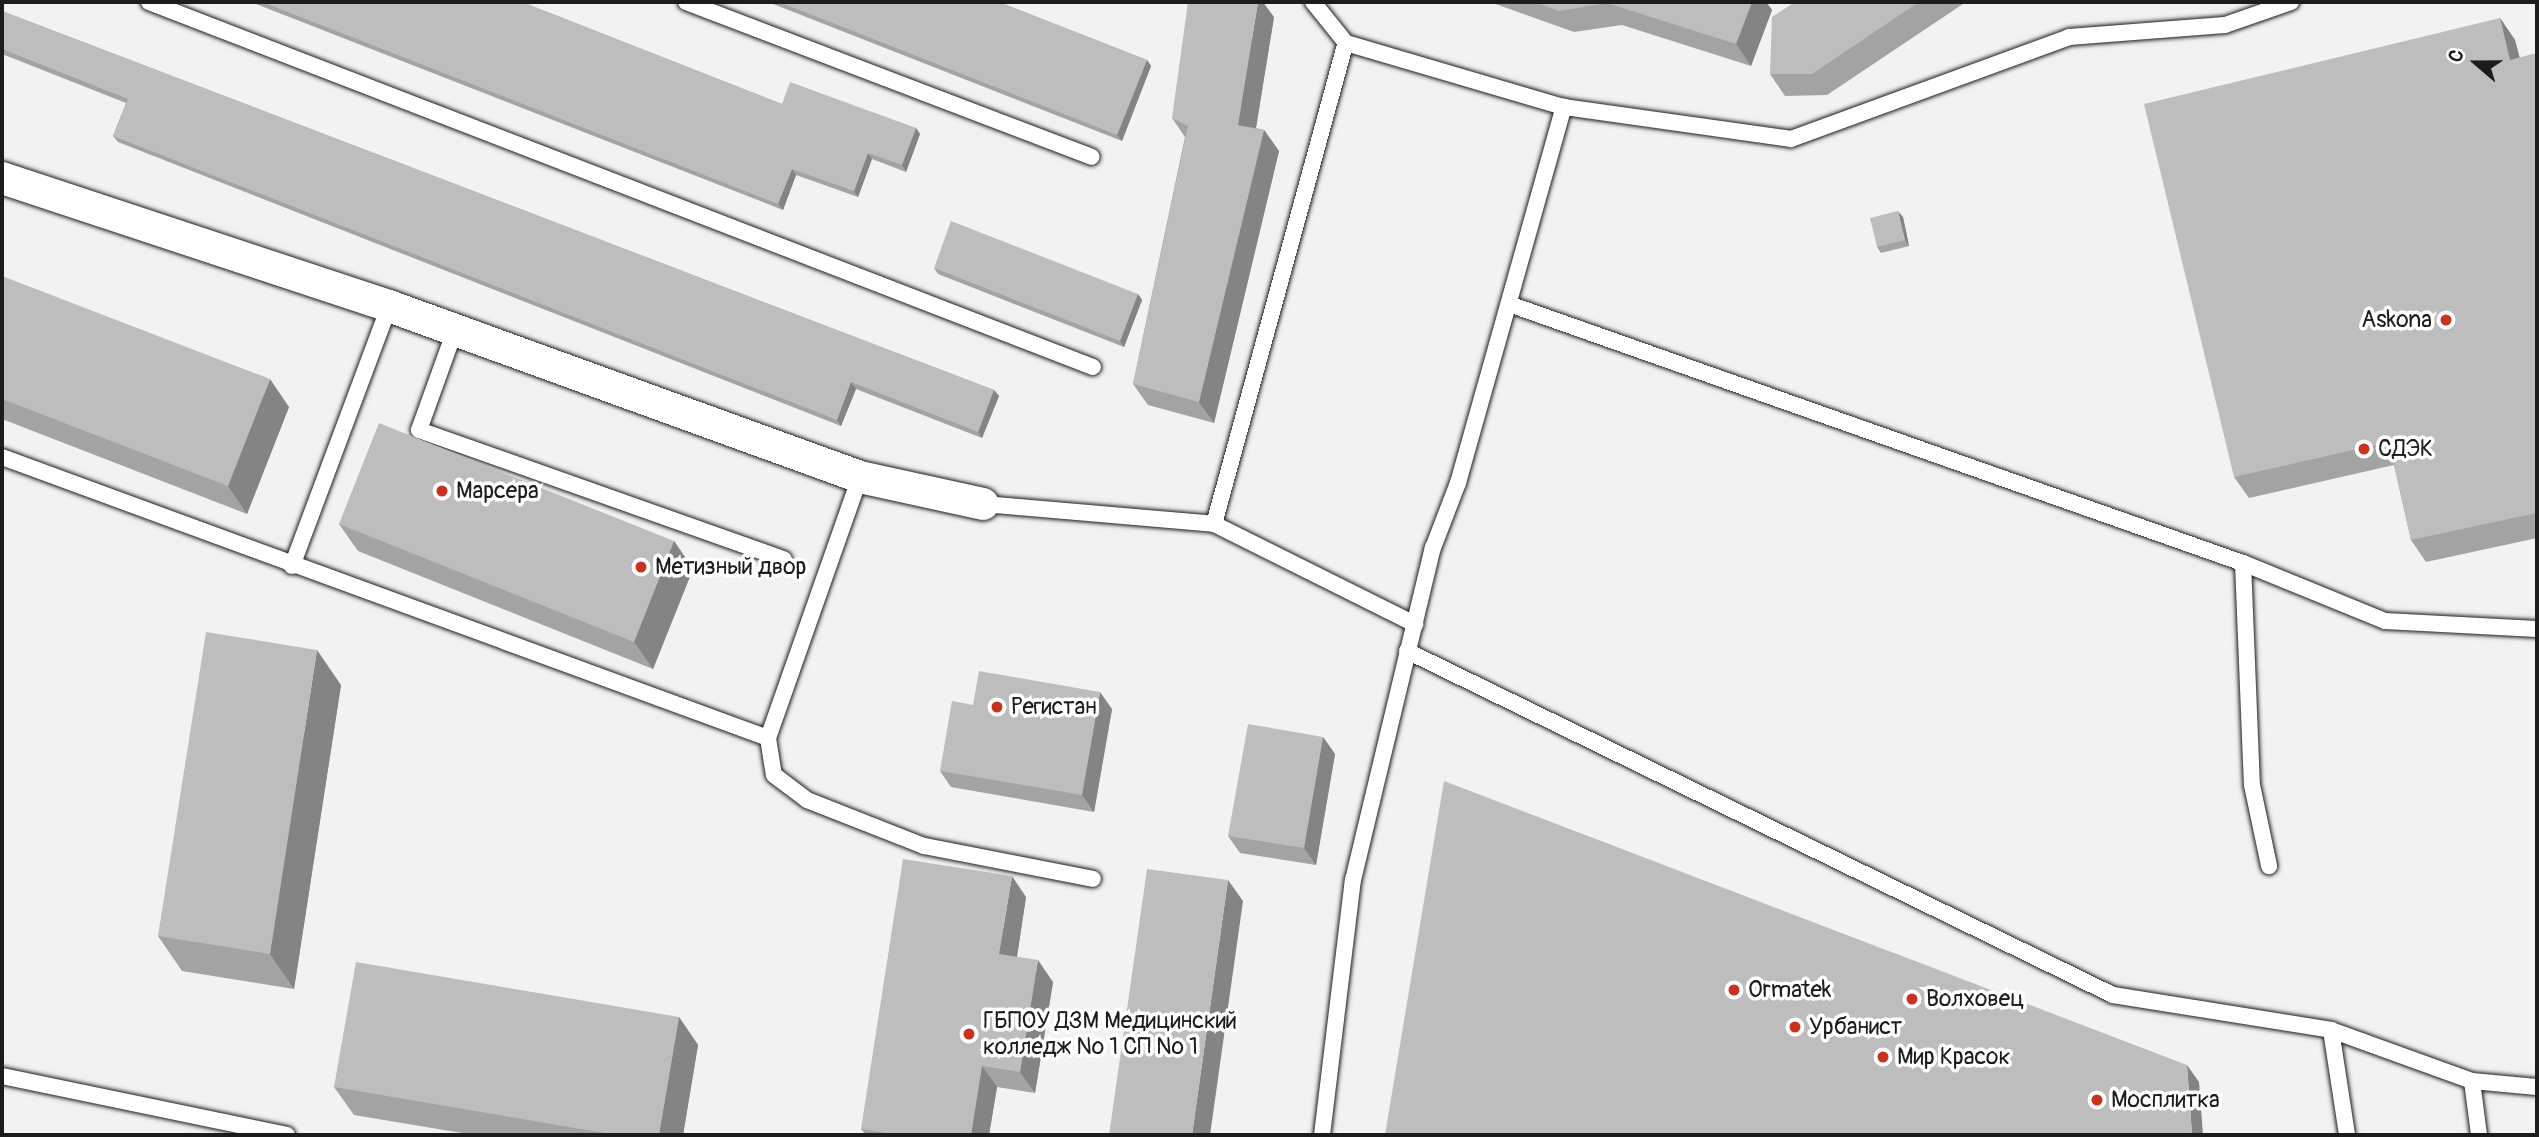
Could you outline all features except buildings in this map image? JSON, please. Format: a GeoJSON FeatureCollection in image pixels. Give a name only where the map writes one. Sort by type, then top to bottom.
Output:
{"type":"FeatureCollection","features":[{"type":"Feature","properties":{"kind":"street"},"geometry":{"type":"LineString","coordinates":[[2,178],[389,306],[860,477],[983,504]]}},
{"type":"Feature","properties":{"kind":"lane"},"geometry":{"type":"LineString","coordinates":[[149,2],[1093,367]]}},
{"type":"Feature","properties":{"kind":"lane"},"geometry":{"type":"LineString","coordinates":[[686,2],[1091,157]]}},
{"type":"Feature","properties":{"kind":"lane"},"geometry":{"type":"LineString","coordinates":[[1313,2],[1346,43],[1564,107],[1791,139],[2069,37],[2225,25],[2291,2]]}},
{"type":"Feature","properties":{"kind":"lane"},"geometry":{"type":"LineString","coordinates":[[1214,524],[1346,43]]}},
{"type":"Feature","properties":{"kind":"lane"},"geometry":{"type":"LineString","coordinates":[[1322,1135],[1346,915],[1407,651],[1564,107]]}},
{"type":"Feature","properties":{"kind":"lane"},"geometry":{"type":"LineString","coordinates":[[1508,304],[2243,563],[2385,621],[2537,629]]}},
{"type":"Feature","properties":{"kind":"lane"},"geometry":{"type":"LineString","coordinates":[[292,566],[389,306]]}},
{"type":"Feature","properties":{"kind":"lane"},"geometry":{"type":"LineString","coordinates":[[455,330],[419,430],[784,559]]}},
{"type":"Feature","properties":{"kind":"lane"},"geometry":{"type":"LineString","coordinates":[[2,457],[292,566],[768,738]]}},
{"type":"Feature","properties":{"kind":"lane"},"geometry":{"type":"LineString","coordinates":[[860,477],[768,738],[774,775],[807,800],[924,846],[1093,878]]}},
{"type":"Feature","properties":{"kind":"lane"},"geometry":{"type":"LineString","coordinates":[[983,504],[1214,524],[1415,624]]}},
{"type":"Feature","properties":{"kind":"lane"},"geometry":{"type":"LineString","coordinates":[[2243,563],[2252,785],[2269,866]]}},
{"type":"Feature","properties":{"kind":"lane"},"geometry":{"type":"LineString","coordinates":[[1407,651],[2113,995],[2331,1030],[2472,1082],[2537,1087]]}},
{"type":"Feature","properties":{"kind":"lane"},"geometry":{"type":"LineString","coordinates":[[2331,1030],[2347,1135]]}},
{"type":"Feature","properties":{"kind":"lane"},"geometry":{"type":"LineString","coordinates":[[2,1076],[287,1135]]}},
{"type":"Feature","properties":{"kind":"lane"},"geometry":{"type":"LineString","coordinates":[[2472,1082],[2479,1135]]}},
{"type":"Feature","properties":{"kind":"place","name":"Askona"},"geometry":{"type":"Point","coordinates":[2446,320]}},
{"type":"Feature","properties":{"kind":"place","name":"СДЭК"},"geometry":{"type":"Point","coordinates":[2364,449]}},
{"type":"Feature","properties":{"kind":"place","name":"Марсера"},"geometry":{"type":"Point","coordinates":[442,491]}},
{"type":"Feature","properties":{"kind":"place","name":"Метизный двор"},"geometry":{"type":"Point","coordinates":[641,567]}},
{"type":"Feature","properties":{"kind":"place","name":"Регистан"},"geometry":{"type":"Point","coordinates":[997,707]}},
{"type":"Feature","properties":{"kind":"place","name":"Ormatek"},"geometry":{"type":"Point","coordinates":[1734,990]}},
{"type":"Feature","properties":{"kind":"place","name":"Волховец"},"geometry":{"type":"Point","coordinates":[1912,999]}},
{"type":"Feature","properties":{"kind":"place","name":"Урбанист"},"geometry":{"type":"Point","coordinates":[1795,1027]}},
{"type":"Feature","properties":{"kind":"place","name":"ГБПОУ ДЗМ Медицинский колледж № 1 СП № 1"},"geometry":{"type":"Point","coordinates":[969,1034]}},
{"type":"Feature","properties":{"kind":"place","name":"Мир Красок"},"geometry":{"type":"Point","coordinates":[1883,1057]}},
{"type":"Feature","properties":{"kind":"place","name":"Мосплитка"},"geometry":{"type":"Point","coordinates":[2097,1100]}}]}
